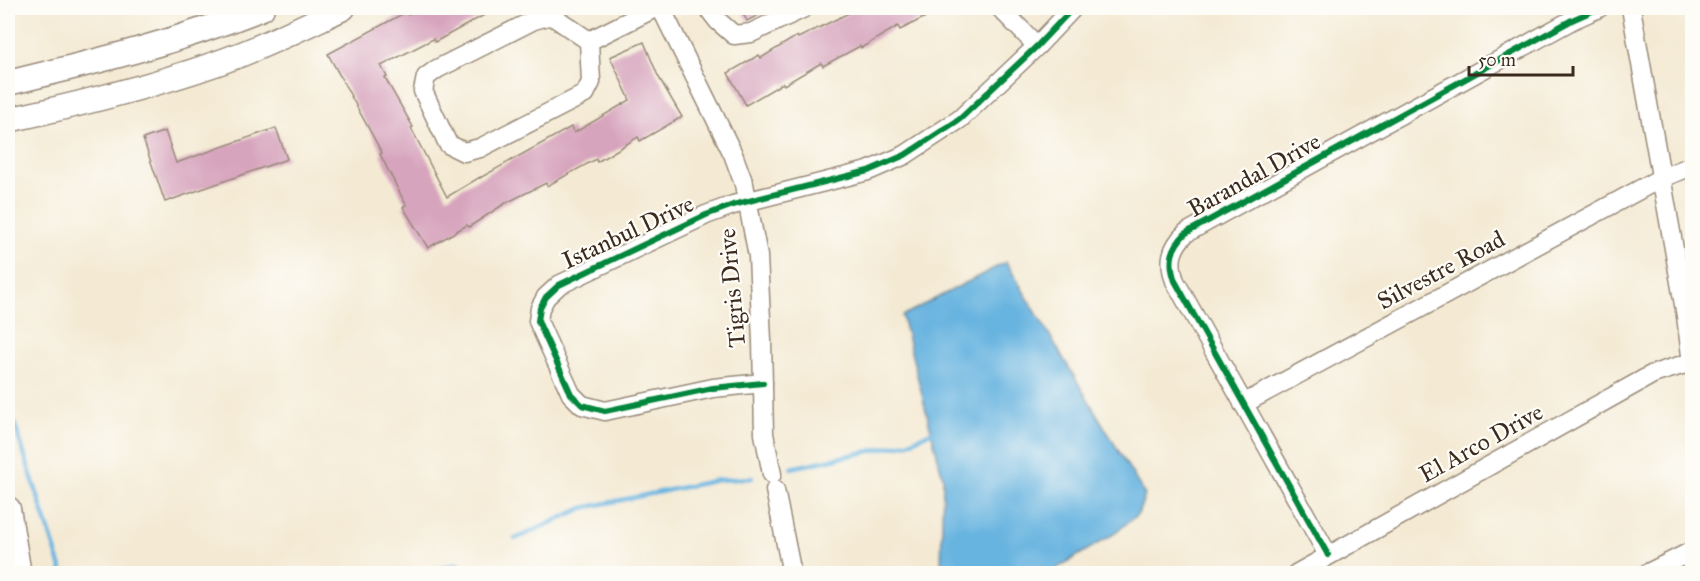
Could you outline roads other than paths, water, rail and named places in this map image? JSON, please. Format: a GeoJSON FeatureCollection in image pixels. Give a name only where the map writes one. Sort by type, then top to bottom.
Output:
{"type":"FeatureCollection","features":[{"type":"Feature","properties":{"kind":"main road"},"geometry":{"type":"LineString","coordinates":[[8,83],[141,51],[218,26],[262,8]]}},
{"type":"Feature","properties":{"kind":"main road"},"geometry":{"type":"LineString","coordinates":[[8,120],[178,76],[240,55],[343,8]]}},
{"type":"Feature","properties":{"kind":"main road"},"geometry":{"type":"LineString","coordinates":[[8,509],[20,573]]}},
{"type":"Feature","properties":{"kind":"street"},"geometry":{"type":"LineString","coordinates":[[589,41],[655,8]]}},
{"type":"Feature","properties":{"kind":"street","name":"Tigris Drive"},"geometry":{"type":"LineString","coordinates":[[661,8],[733,154],[748,201],[758,256],[764,434],[787,572]]}},
{"type":"Feature","properties":{"kind":"street"},"geometry":{"type":"LineString","coordinates":[[708,8],[718,21],[734,35],[751,33],[804,8]]}},
{"type":"Feature","properties":{"kind":"street"},"geometry":{"type":"LineString","coordinates":[[1000,8],[1037,46]]}},
{"type":"Feature","properties":{"kind":"street","name":"Istanbul Drive"},"geometry":{"type":"LineString","coordinates":[[763,383],[713,388],[605,411],[582,405],[571,394],[538,321],[540,308],[546,297],[559,285],[706,215],[748,201],[868,171],[905,155],[960,119],[1037,46],[1073,8]]}},
{"type":"Feature","properties":{"kind":"street","name":"Barandal Drive"},"geometry":{"type":"LineString","coordinates":[[1328,555],[1175,281],[1171,270],[1171,259],[1178,241],[1197,228],[1551,32],[1599,8]]}},
{"type":"Feature","properties":{"kind":"street"},"geometry":{"type":"LineString","coordinates":[[1631,8],[1692,363]]}},
{"type":"Feature","properties":{"kind":"street"},"geometry":{"type":"LineString","coordinates":[[550,15],[589,41],[591,82],[585,94],[480,148],[464,152],[448,144],[423,91],[426,77],[436,69],[534,20],[550,15]]}},
{"type":"Feature","properties":{"kind":"street","name":"Silvestre Road"},"geometry":{"type":"LineString","coordinates":[[1243,404],[1661,178],[1692,166]]}},
{"type":"Feature","properties":{"kind":"street","name":"El Arco Drive"},"geometry":{"type":"LineString","coordinates":[[1296,573],[1653,374],[1692,363]]}},
{"type":"Feature","properties":{"kind":"street"},"geometry":{"type":"LineString","coordinates":[[1646,573],[1692,551]]}},
{"type":"Feature","properties":{"kind":"water"},"geometry":{"type":"Polygon","coordinates":[[[1006,262],[1145,495],[1138,514],[1114,534],[1049,573],[941,573],[943,478],[902,316],[1006,262]]]}},
{"type":"Feature","properties":{"kind":"waterway"},"geometry":{"type":"LineString","coordinates":[[8,404],[63,574]]}},
{"type":"Feature","properties":{"kind":"waterway"},"geometry":{"type":"LineString","coordinates":[[791,468],[908,443],[935,430]]}},
{"type":"Feature","properties":{"kind":"waterway"},"geometry":{"type":"LineString","coordinates":[[515,539],[583,508],[718,480],[752,478]]}},
{"type":"Feature","properties":{"kind":"waterway"},"geometry":{"type":"LineString","coordinates":[[416,574],[458,564]]}}]}
